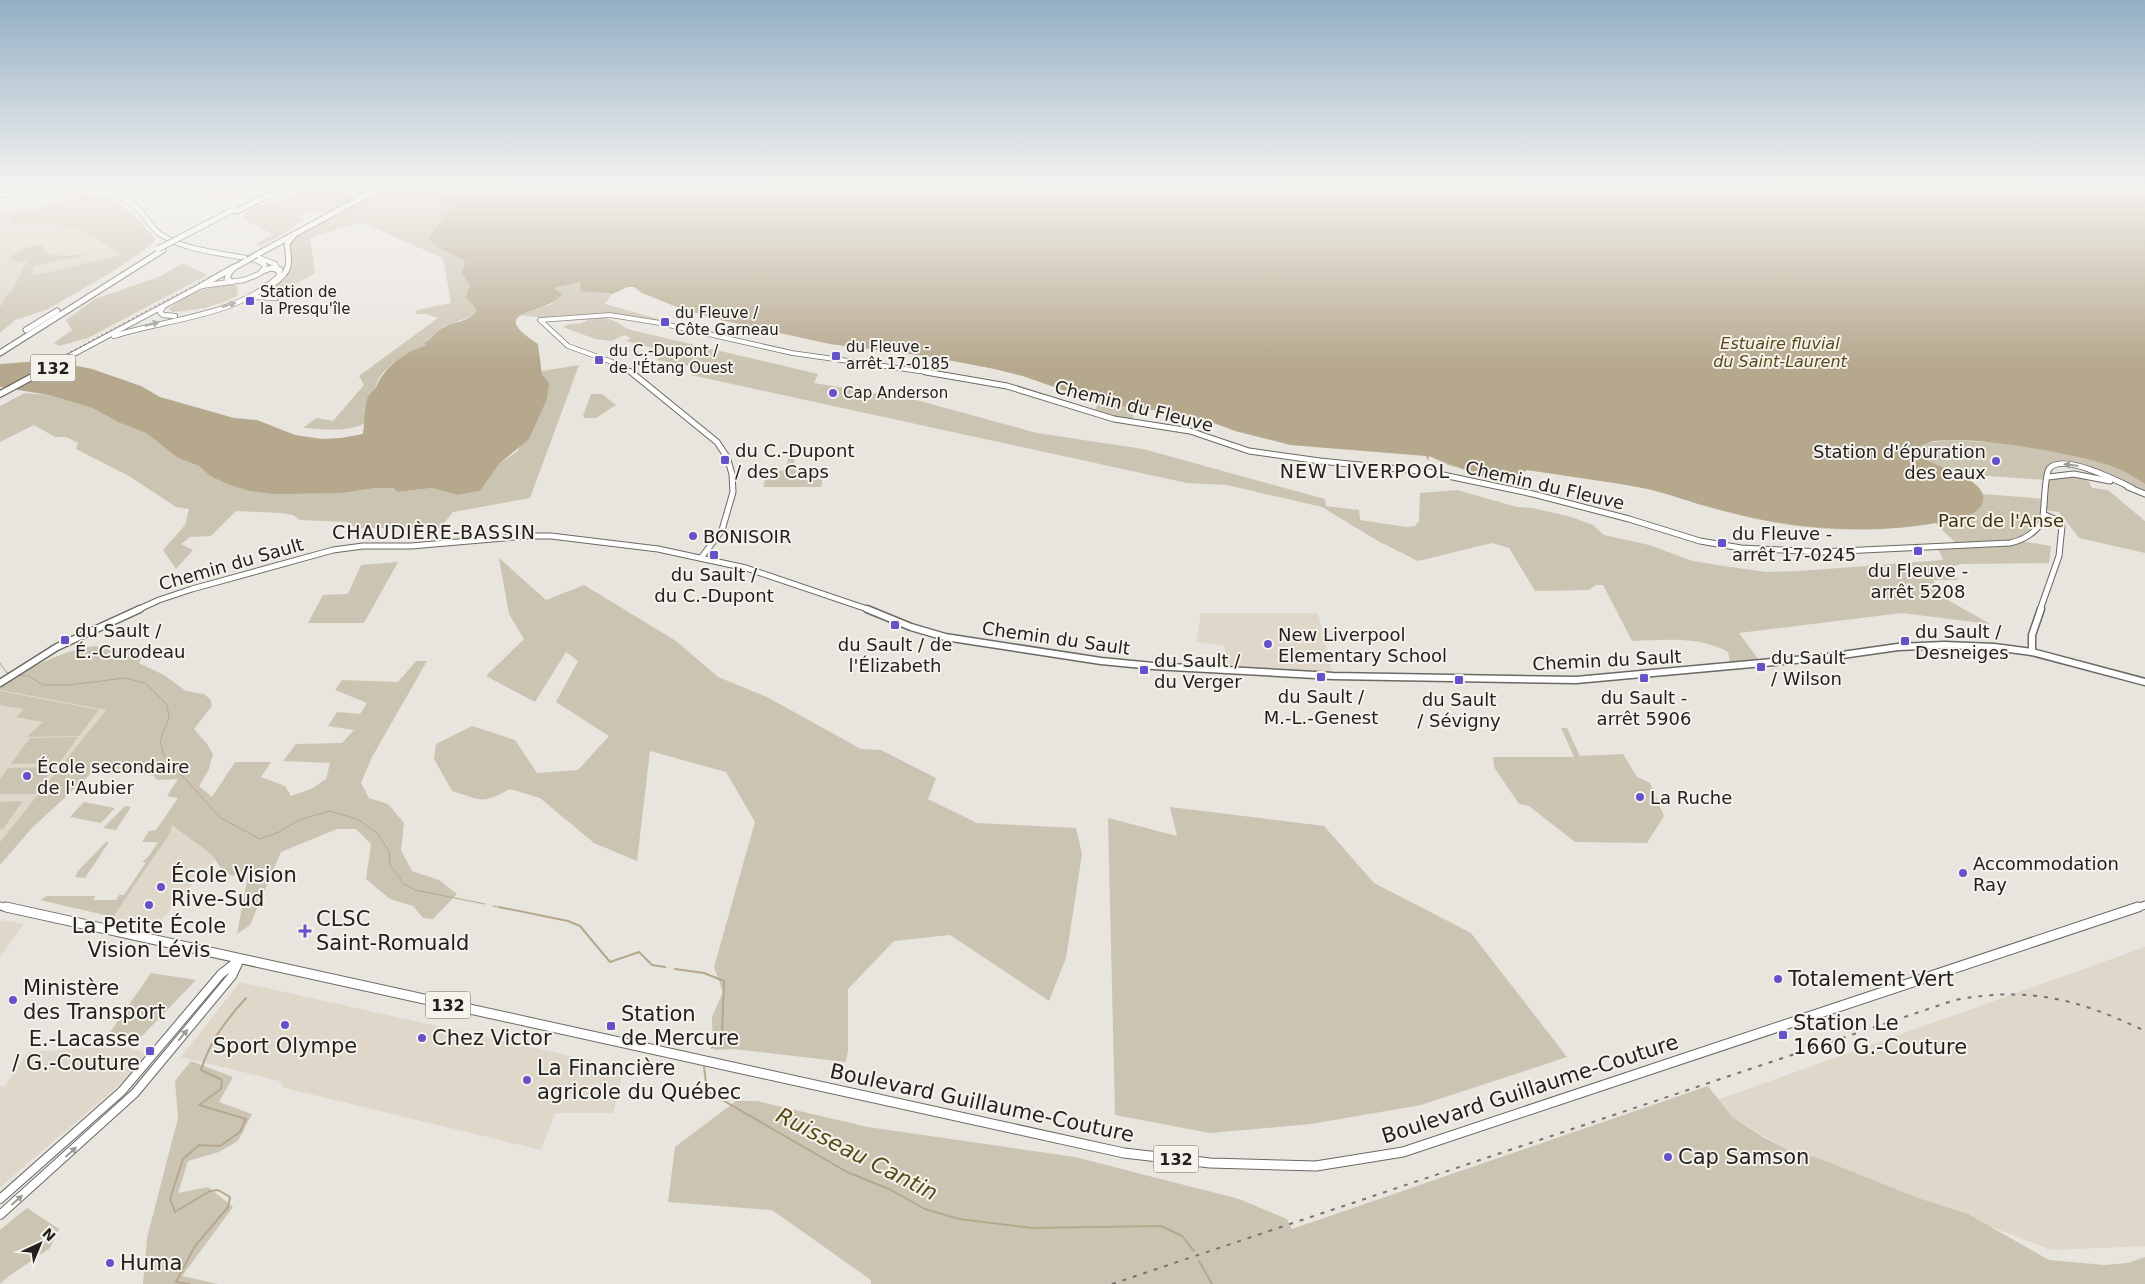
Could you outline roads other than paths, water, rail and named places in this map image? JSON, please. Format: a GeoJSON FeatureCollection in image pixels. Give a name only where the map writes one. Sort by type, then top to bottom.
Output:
{"type":"FeatureCollection","features":[{"type":"Feature","properties":{"kind":"highway"},"geometry":{"type":"LineString","coordinates":[[0,347],[170,245]]}},
{"type":"Feature","properties":{"kind":"highway"},"geometry":{"type":"LineString","coordinates":[[201,286],[274,245]]}},
{"type":"Feature","properties":{"kind":"highway"},"geometry":{"type":"LineString","coordinates":[[273,284],[291,266],[287,245]]}},
{"type":"Feature","properties":{"kind":"highway"},"geometry":{"type":"LineString","coordinates":[[0,352],[160,250]]}},
{"type":"Feature","properties":{"kind":"highway"},"geometry":{"type":"LineString","coordinates":[[232,282],[226,278],[234,268]]}},
{"type":"Feature","properties":{"kind":"highway"},"geometry":{"type":"LineString","coordinates":[[263,271],[271,268],[280,270]]}},
{"type":"Feature","properties":{"kind":"main road"},"geometry":{"type":"LineString","coordinates":[[190,245],[256,260],[264,264],[265,268],[263,271]]}},
{"type":"Feature","properties":{"kind":"main road"},"geometry":{"type":"LineString","coordinates":[[200,245],[262,259],[275,264],[280,270]]}},
{"type":"Feature","properties":{"kind":"main road","name":"132"},"geometry":{"type":"LineString","coordinates":[[105,339],[147,325],[199,314],[247,299],[273,284],[280,275],[280,270]]}},
{"type":"Feature","properties":{"kind":"main road","name":"132"},"geometry":{"type":"LineString","coordinates":[[0,395],[201,286],[215,282],[249,279],[263,271]]}},
{"type":"Feature","properties":{"kind":"main road"},"geometry":{"type":"LineString","coordinates":[[247,299],[265,296],[278,297],[269,293],[266,289]]}},
{"type":"Feature","properties":{"kind":"main road"},"geometry":{"type":"LineString","coordinates":[[164,306],[160,312],[165,316],[199,314]]}},
{"type":"Feature","properties":{"kind":"main road","name":"Boulevard Guillaume-Couture"},"geometry":{"type":"LineString","coordinates":[[0,906],[1124,1153],[1210,1163],[1316,1166],[1403,1152],[2145,905]]}},
{"type":"Feature","properties":{"kind":"street","name":"Chemin du Fleuve"},"geometry":{"type":"LineString","coordinates":[[701,558],[722,530],[733,492],[732,474],[727,457],[717,442],[634,374],[612,362],[568,346],[540,320],[610,315],[660,323],[792,353],[896,367],[1008,386],[1114,418],[1190,431],[1249,451],[1320,462],[1429,472],[1524,492],[1629,519],[1700,541],[1741,548],[1821,552],[1996,545],[2020,541],[2033,534],[2045,515]]}},
{"type":"Feature","properties":{"kind":"street"},"geometry":{"type":"LineString","coordinates":[[2032,652],[2032,635],[2059,556],[2062,526],[2057,520],[2045,515],[2048,470],[2052,466],[2070,464],[2093,471],[2145,494]]}},
{"type":"Feature","properties":{"kind":"street"},"geometry":{"type":"LineString","coordinates":[[2048,477],[2069,474],[2086,476],[2132,488]]}},
{"type":"Feature","properties":{"kind":"street","name":"Chemin du Sault"},"geometry":{"type":"LineString","coordinates":[[0,683],[57,647],[159,600],[192,589],[333,550],[363,546],[411,546],[526,536],[551,536],[658,549],[746,568],[865,608],[911,627],[945,637],[1101,661],[1153,666],[1333,676],[1576,680],[1828,658],[1898,646],[1944,645],[2032,652],[2145,682]]}},
{"type":"Feature","properties":{"kind":"street"},"geometry":{"type":"LineString","coordinates":[[0,1199],[122,1091],[221,974],[240,959]]}},
{"type":"Feature","properties":{"kind":"street"},"geometry":{"type":"LineString","coordinates":[[0,1215],[135,1093],[232,976],[240,959]]}},
{"type":"Feature","properties":{"kind":"water","name":"Estuaire fluvial du Saint-Laurent"},"geometry":{"type":"Polygon","coordinates":[[[436,245],[2145,245],[2145,484],[2119,469],[2080,457],[1993,443],[1943,440],[1927,443],[1915,452],[1931,462],[1967,478],[1976,485],[1982,492],[1983,501],[1977,511],[1941,522],[1885,529],[1800,526],[1744,516],[1652,490],[1614,483],[1527,470],[1513,478],[1494,478],[1471,472],[1429,456],[1428,461],[1426,456],[1291,445],[1235,431],[1206,420],[1177,413],[1099,403],[1023,376],[995,369],[927,356],[830,344],[712,318],[677,307],[642,293],[634,287],[628,287],[612,294],[580,291],[581,282],[554,288],[562,294],[555,301],[517,318],[516,324],[522,332],[538,344],[542,375],[549,383],[547,399],[529,439],[499,464],[480,491],[457,495],[432,488],[397,492],[393,488],[375,488],[343,493],[274,494],[250,491],[227,484],[210,476],[199,466],[178,458],[146,433],[120,423],[92,408],[49,395],[0,387],[0,364],[41,361],[58,362],[92,369],[141,386],[160,397],[234,418],[257,420],[295,435],[322,439],[363,434],[365,408],[368,398],[390,366],[411,352],[427,345],[423,344],[443,328],[468,319],[477,310],[466,298],[468,289],[471,287],[461,273],[465,265],[463,260],[436,245]]]}},
{"type":"Feature","properties":{"kind":"waterway","name":"Ruisseau Cantin"},"geometry":{"type":"LineString","coordinates":[[0,663],[6,672],[10,673]]}},
{"type":"Feature","properties":{"kind":"waterway","name":"Ruisseau Cantin"},"geometry":{"type":"LineString","coordinates":[[19,675],[28,676],[43,685],[69,685],[125,678],[145,683],[167,705],[169,717],[160,741],[164,756],[221,818],[260,839],[277,833],[299,820],[330,811],[359,820],[377,833],[389,851],[390,865],[404,884],[415,890],[485,904]]}},
{"type":"Feature","properties":{"kind":"waterway","name":"Ruisseau Cantin"},"geometry":{"type":"LineString","coordinates":[[493,906],[506,909]]}},
{"type":"Feature","properties":{"kind":"waterway","name":"Ruisseau Cantin"},"geometry":{"type":"LineString","coordinates":[[499,907],[568,921],[580,926],[610,962],[639,952],[652,965],[665,967]]}},
{"type":"Feature","properties":{"kind":"waterway","name":"Ruisseau Cantin"},"geometry":{"type":"LineString","coordinates":[[675,969],[704,973],[724,981],[722,1035],[712,1048]]}},
{"type":"Feature","properties":{"kind":"waterway"},"geometry":{"type":"LineString","coordinates":[[189,1284],[176,1282],[195,1246],[228,1207],[230,1197],[218,1190],[210,1191],[175,1212],[170,1199],[183,1159],[199,1145],[220,1146],[240,1132],[246,1119],[199,1105],[221,1089],[222,1080],[201,1070],[219,1031],[246,998]]}},
{"type":"Feature","properties":{"kind":"waterway","name":"Ruisseau Cantin"},"geometry":{"type":"LineString","coordinates":[[704,1067],[707,1091],[847,1172],[889,1189],[925,1209],[959,1219],[1032,1228],[1161,1226],[1182,1236],[1194,1251]]}},
{"type":"Feature","properties":{"kind":"waterway","name":"Ruisseau Cantin"},"geometry":{"type":"LineString","coordinates":[[1199,1261],[1212,1284]]}},
{"type":"Feature","properties":{"kind":"railway"},"geometry":{"type":"LineString","coordinates":[[0,390],[269,245]]}},
{"type":"Feature","properties":{"kind":"railway"},"geometry":{"type":"LineString","coordinates":[[1112,1284],[1955,1000],[2006,994],[2053,998],[2075,1003],[2145,1031]]}},
{"type":"Feature","properties":{"kind":"place","name":"Station de la Presqu'île"},"geometry":{"type":"Point","coordinates":[250,301]}},
{"type":"Feature","properties":{"kind":"place","name":"du Fleuve / Côte Garneau"},"geometry":{"type":"Point","coordinates":[665,322]}},
{"type":"Feature","properties":{"kind":"place","name":"du Fleuve - arrêt 17-0185"},"geometry":{"type":"Point","coordinates":[836,356]}},
{"type":"Feature","properties":{"kind":"place","name":"du C.-Dupont / de l'Étang Ouest"},"geometry":{"type":"Point","coordinates":[599,360]}},
{"type":"Feature","properties":{"kind":"place","name":"Cap Anderson"},"geometry":{"type":"Point","coordinates":[833,393]}},
{"type":"Feature","properties":{"kind":"place","name":"du C.-Dupont / des Caps"},"geometry":{"type":"Point","coordinates":[725,460]}},
{"type":"Feature","properties":{"kind":"place","name":"Station d'épuration des eaux"},"geometry":{"type":"Point","coordinates":[1996,461]}},
{"type":"Feature","properties":{"kind":"place","name":"BONISOIR"},"geometry":{"type":"Point","coordinates":[693,536]}},
{"type":"Feature","properties":{"kind":"place","name":"du Fleuve - arrêt 17-0245"},"geometry":{"type":"Point","coordinates":[1722,543]}},
{"type":"Feature","properties":{"kind":"place","name":"du Fleuve - arrêt 5208"},"geometry":{"type":"Point","coordinates":[1918,551]}},
{"type":"Feature","properties":{"kind":"place","name":"du Sault / du C.-Dupont"},"geometry":{"type":"Point","coordinates":[714,555]}},
{"type":"Feature","properties":{"kind":"place","name":"du Sault / de l'Élizabeth"},"geometry":{"type":"Point","coordinates":[895,625]}},
{"type":"Feature","properties":{"kind":"place","name":"du Sault / É.-Curodeau"},"geometry":{"type":"Point","coordinates":[65,640]}},
{"type":"Feature","properties":{"kind":"place","name":"du Sault / Desneiges"},"geometry":{"type":"Point","coordinates":[1905,641]}},
{"type":"Feature","properties":{"kind":"place","name":"New Liverpool Elementary School"},"geometry":{"type":"Point","coordinates":[1268,644]}},
{"type":"Feature","properties":{"kind":"place","name":"du Sault / Wilson"},"geometry":{"type":"Point","coordinates":[1761,667]}},
{"type":"Feature","properties":{"kind":"place","name":"du Sault / du Verger"},"geometry":{"type":"Point","coordinates":[1144,670]}},
{"type":"Feature","properties":{"kind":"place","name":"du Sault / M.-L.-Genest"},"geometry":{"type":"Point","coordinates":[1321,677]}},
{"type":"Feature","properties":{"kind":"place","name":"du Sault - arrêt 5906"},"geometry":{"type":"Point","coordinates":[1644,678]}},
{"type":"Feature","properties":{"kind":"place","name":"du Sault / Sévigny"},"geometry":{"type":"Point","coordinates":[1459,680]}},
{"type":"Feature","properties":{"kind":"place","name":"École secondaire de l'Aubier"},"geometry":{"type":"Point","coordinates":[27,776]}},
{"type":"Feature","properties":{"kind":"place","name":"La Ruche"},"geometry":{"type":"Point","coordinates":[1640,797]}},
{"type":"Feature","properties":{"kind":"place","name":"Accommodation Ray"},"geometry":{"type":"Point","coordinates":[1963,873]}},
{"type":"Feature","properties":{"kind":"place","name":"École Vision Rive-Sud"},"geometry":{"type":"Point","coordinates":[161,887]}},
{"type":"Feature","properties":{"kind":"place","name":"La Petite École Vision Lévis"},"geometry":{"type":"Point","coordinates":[149,905]}},
{"type":"Feature","properties":{"kind":"place","name":"CLSC Saint-Romuald"},"geometry":{"type":"Point","coordinates":[305,931]}},
{"type":"Feature","properties":{"kind":"place","name":"Totalement Vert"},"geometry":{"type":"Point","coordinates":[1778,979]}},
{"type":"Feature","properties":{"kind":"place","name":"Ministère des Transport"},"geometry":{"type":"Point","coordinates":[13,1000]}},
{"type":"Feature","properties":{"kind":"place","name":"Sport Olympe"},"geometry":{"type":"Point","coordinates":[285,1025]}},
{"type":"Feature","properties":{"kind":"place","name":"Station de Mercure"},"geometry":{"type":"Point","coordinates":[611,1026]}},
{"type":"Feature","properties":{"kind":"place","name":"Station Le 1660 G.-Couture"},"geometry":{"type":"Point","coordinates":[1783,1035]}},
{"type":"Feature","properties":{"kind":"place","name":"Chez Victor"},"geometry":{"type":"Point","coordinates":[422,1038]}},
{"type":"Feature","properties":{"kind":"place","name":"E.-Lacasse / G.-Couture"},"geometry":{"type":"Point","coordinates":[150,1051]}},
{"type":"Feature","properties":{"kind":"place","name":"La Financière agricole du Québec"},"geometry":{"type":"Point","coordinates":[527,1080]}},
{"type":"Feature","properties":{"kind":"place","name":"Cap Samson"},"geometry":{"type":"Point","coordinates":[1668,1157]}},
{"type":"Feature","properties":{"kind":"place","name":"Huma"},"geometry":{"type":"Point","coordinates":[110,1263]}},
{"type":"Feature","properties":{"kind":"district","name":"NEW LIVERPOOL"},"geometry":{"type":"Point","coordinates":[1365,471]}},
{"type":"Feature","properties":{"kind":"district","name":"CHAUDIÈRE-BASSIN"},"geometry":{"type":"Point","coordinates":[434,532]}},
{"type":"Feature","properties":{"kind":"park label","name":"Parc de l'Anse"},"geometry":{"type":"Point","coordinates":[2001,520]}}]}
